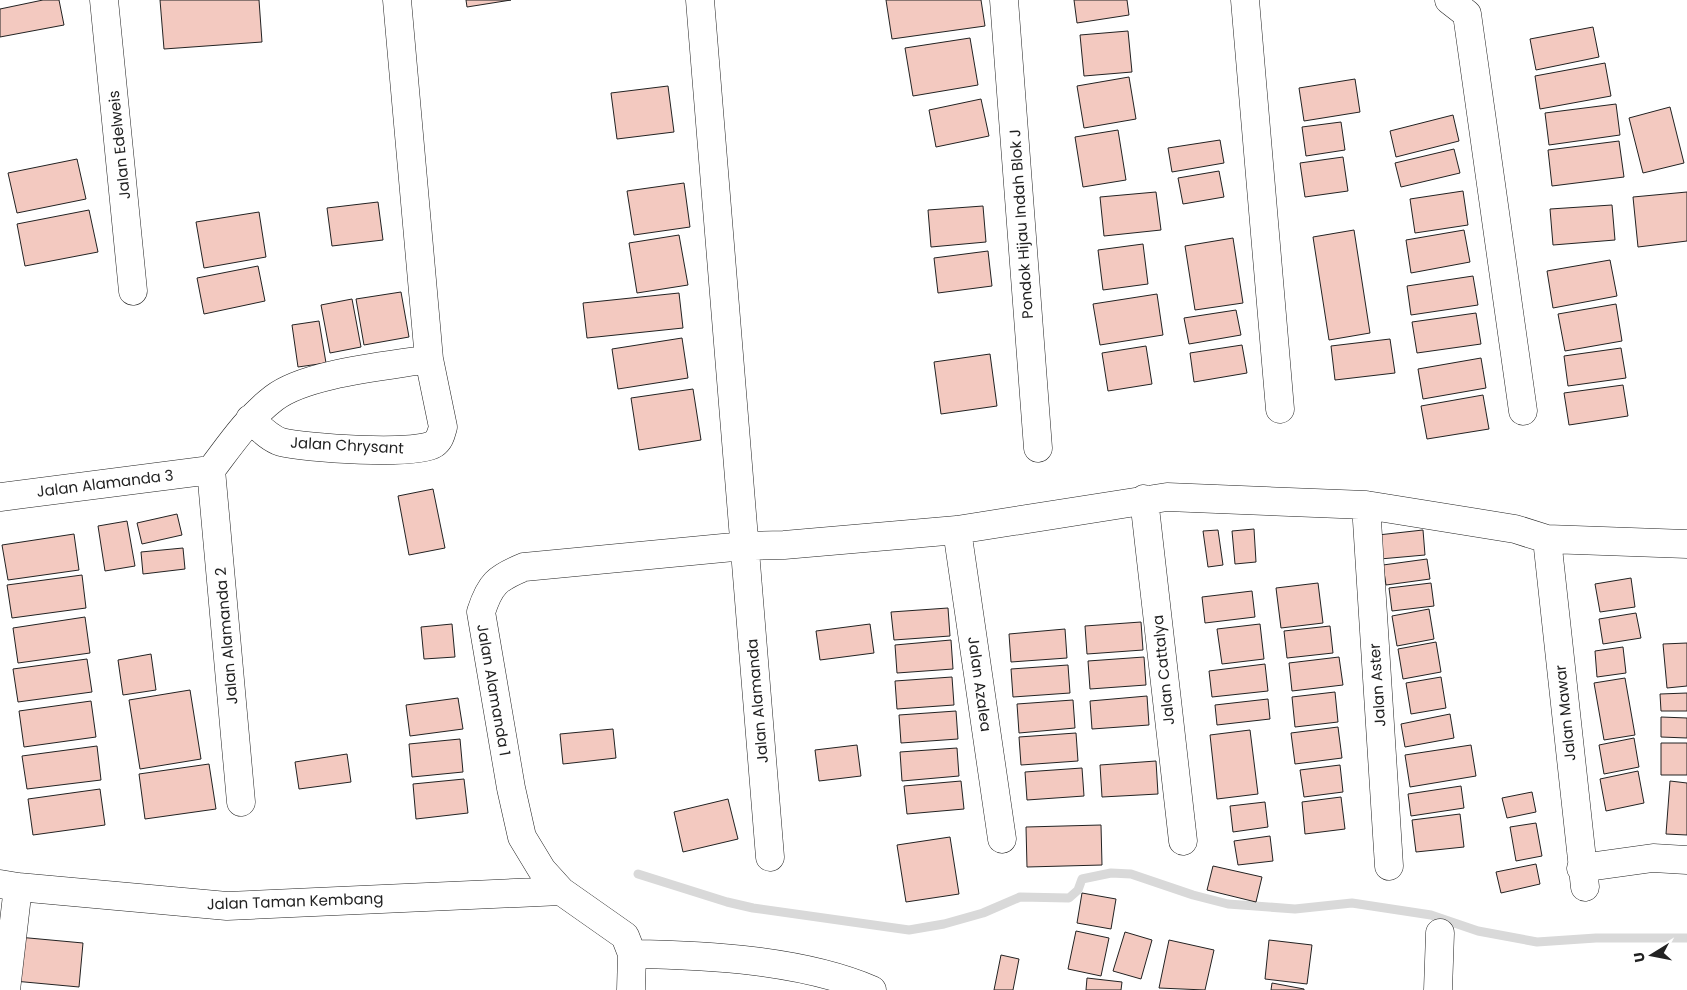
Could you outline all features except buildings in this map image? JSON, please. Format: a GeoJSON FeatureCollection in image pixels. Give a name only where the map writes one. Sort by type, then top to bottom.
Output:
{"type":"FeatureCollection","features":[{"type":"Feature","properties":{"kind":"street","name":"Jalan Edelweis"},"geometry":{"type":"LineString","coordinates":[[104,0],[133,291]]}},
{"type":"Feature","properties":{"kind":"street","name":"Jalan Chrysant"},"geometry":{"type":"LineString","coordinates":[[250,419],[273,438],[297,444],[395,451],[433,445],[440,438],[443,427],[430,358],[397,0]]}},
{"type":"Feature","properties":{"kind":"street","name":"Jalan Alamanda"},"geometry":{"type":"LineString","coordinates":[[700,0],[770,857]]}},
{"type":"Feature","properties":{"kind":"street","name":"Pondok Hijau Indah Blok J"},"geometry":{"type":"LineString","coordinates":[[1004,0],[1038,448]]}},
{"type":"Feature","properties":{"kind":"street"},"geometry":{"type":"LineString","coordinates":[[1245,0],[1280,409]]}},
{"type":"Feature","properties":{"kind":"street"},"geometry":{"type":"LineString","coordinates":[[1449,0],[1467,14],[1523,411]]}},
{"type":"Feature","properties":{"kind":"street"},"geometry":{"type":"LineString","coordinates":[[211,470],[250,419],[275,397],[292,388],[322,378],[430,358]]}},
{"type":"Feature","properties":{"kind":"street","name":"Jalan Alamanda 3"},"geometry":{"type":"LineString","coordinates":[[0,497],[211,470]]}},
{"type":"Feature","properties":{"kind":"street","name":"Jalan Alamanda 2"},"geometry":{"type":"LineString","coordinates":[[211,470],[241,802]]}},
{"type":"Feature","properties":{"kind":"street","name":"Jalan Alamanda 1"},"geometry":{"type":"LineString","coordinates":[[632,954],[625,936],[561,891],[542,870],[522,837],[511,788],[481,612],[487,594],[497,580],[524,567],[744,546],[784,545],[957,530],[1167,496],[1366,505],[1515,529],[1547,539],[1687,544]]}},
{"type":"Feature","properties":{"kind":"street","name":"Jalan Cattalya"},"geometry":{"type":"LineString","coordinates":[[1144,499],[1183,841]]}},
{"type":"Feature","properties":{"kind":"street","name":"Jalan Aster"},"geometry":{"type":"LineString","coordinates":[[1366,505],[1389,866]]}},
{"type":"Feature","properties":{"kind":"street","name":"Jalan Azalea"},"geometry":{"type":"LineString","coordinates":[[957,530],[1002,838]]}},
{"type":"Feature","properties":{"kind":"street","name":"Jalan Mawar"},"geometry":{"type":"LineString","coordinates":[[1547,539],[1583,877],[1653,858],[1687,860]]}},
{"type":"Feature","properties":{"kind":"street"},"geometry":{"type":"LineString","coordinates":[[6,990],[9,885]]}},
{"type":"Feature","properties":{"kind":"street","name":"Jalan Taman Kembang"},"geometry":{"type":"LineString","coordinates":[[9,885],[227,906],[561,891]]}},
{"type":"Feature","properties":{"kind":"street"},"geometry":{"type":"LineString","coordinates":[[1438,990],[1440,933]]}},
{"type":"Feature","properties":{"kind":"street"},"geometry":{"type":"LineString","coordinates":[[631,990],[632,954],[693,955],[794,967],[872,990]]}},
{"type":"Feature","properties":{"kind":"waterway"},"geometry":{"type":"LineString","coordinates":[[638,874],[727,902],[753,908],[909,930],[944,924],[983,913],[1020,897],[1069,898],[1078,890],[1082,879],[1111,873],[1131,874],[1193,895],[1228,904],[1295,909],[1352,903],[1431,915],[1478,931],[1537,942],[1596,938],[1687,938]]}}]}
